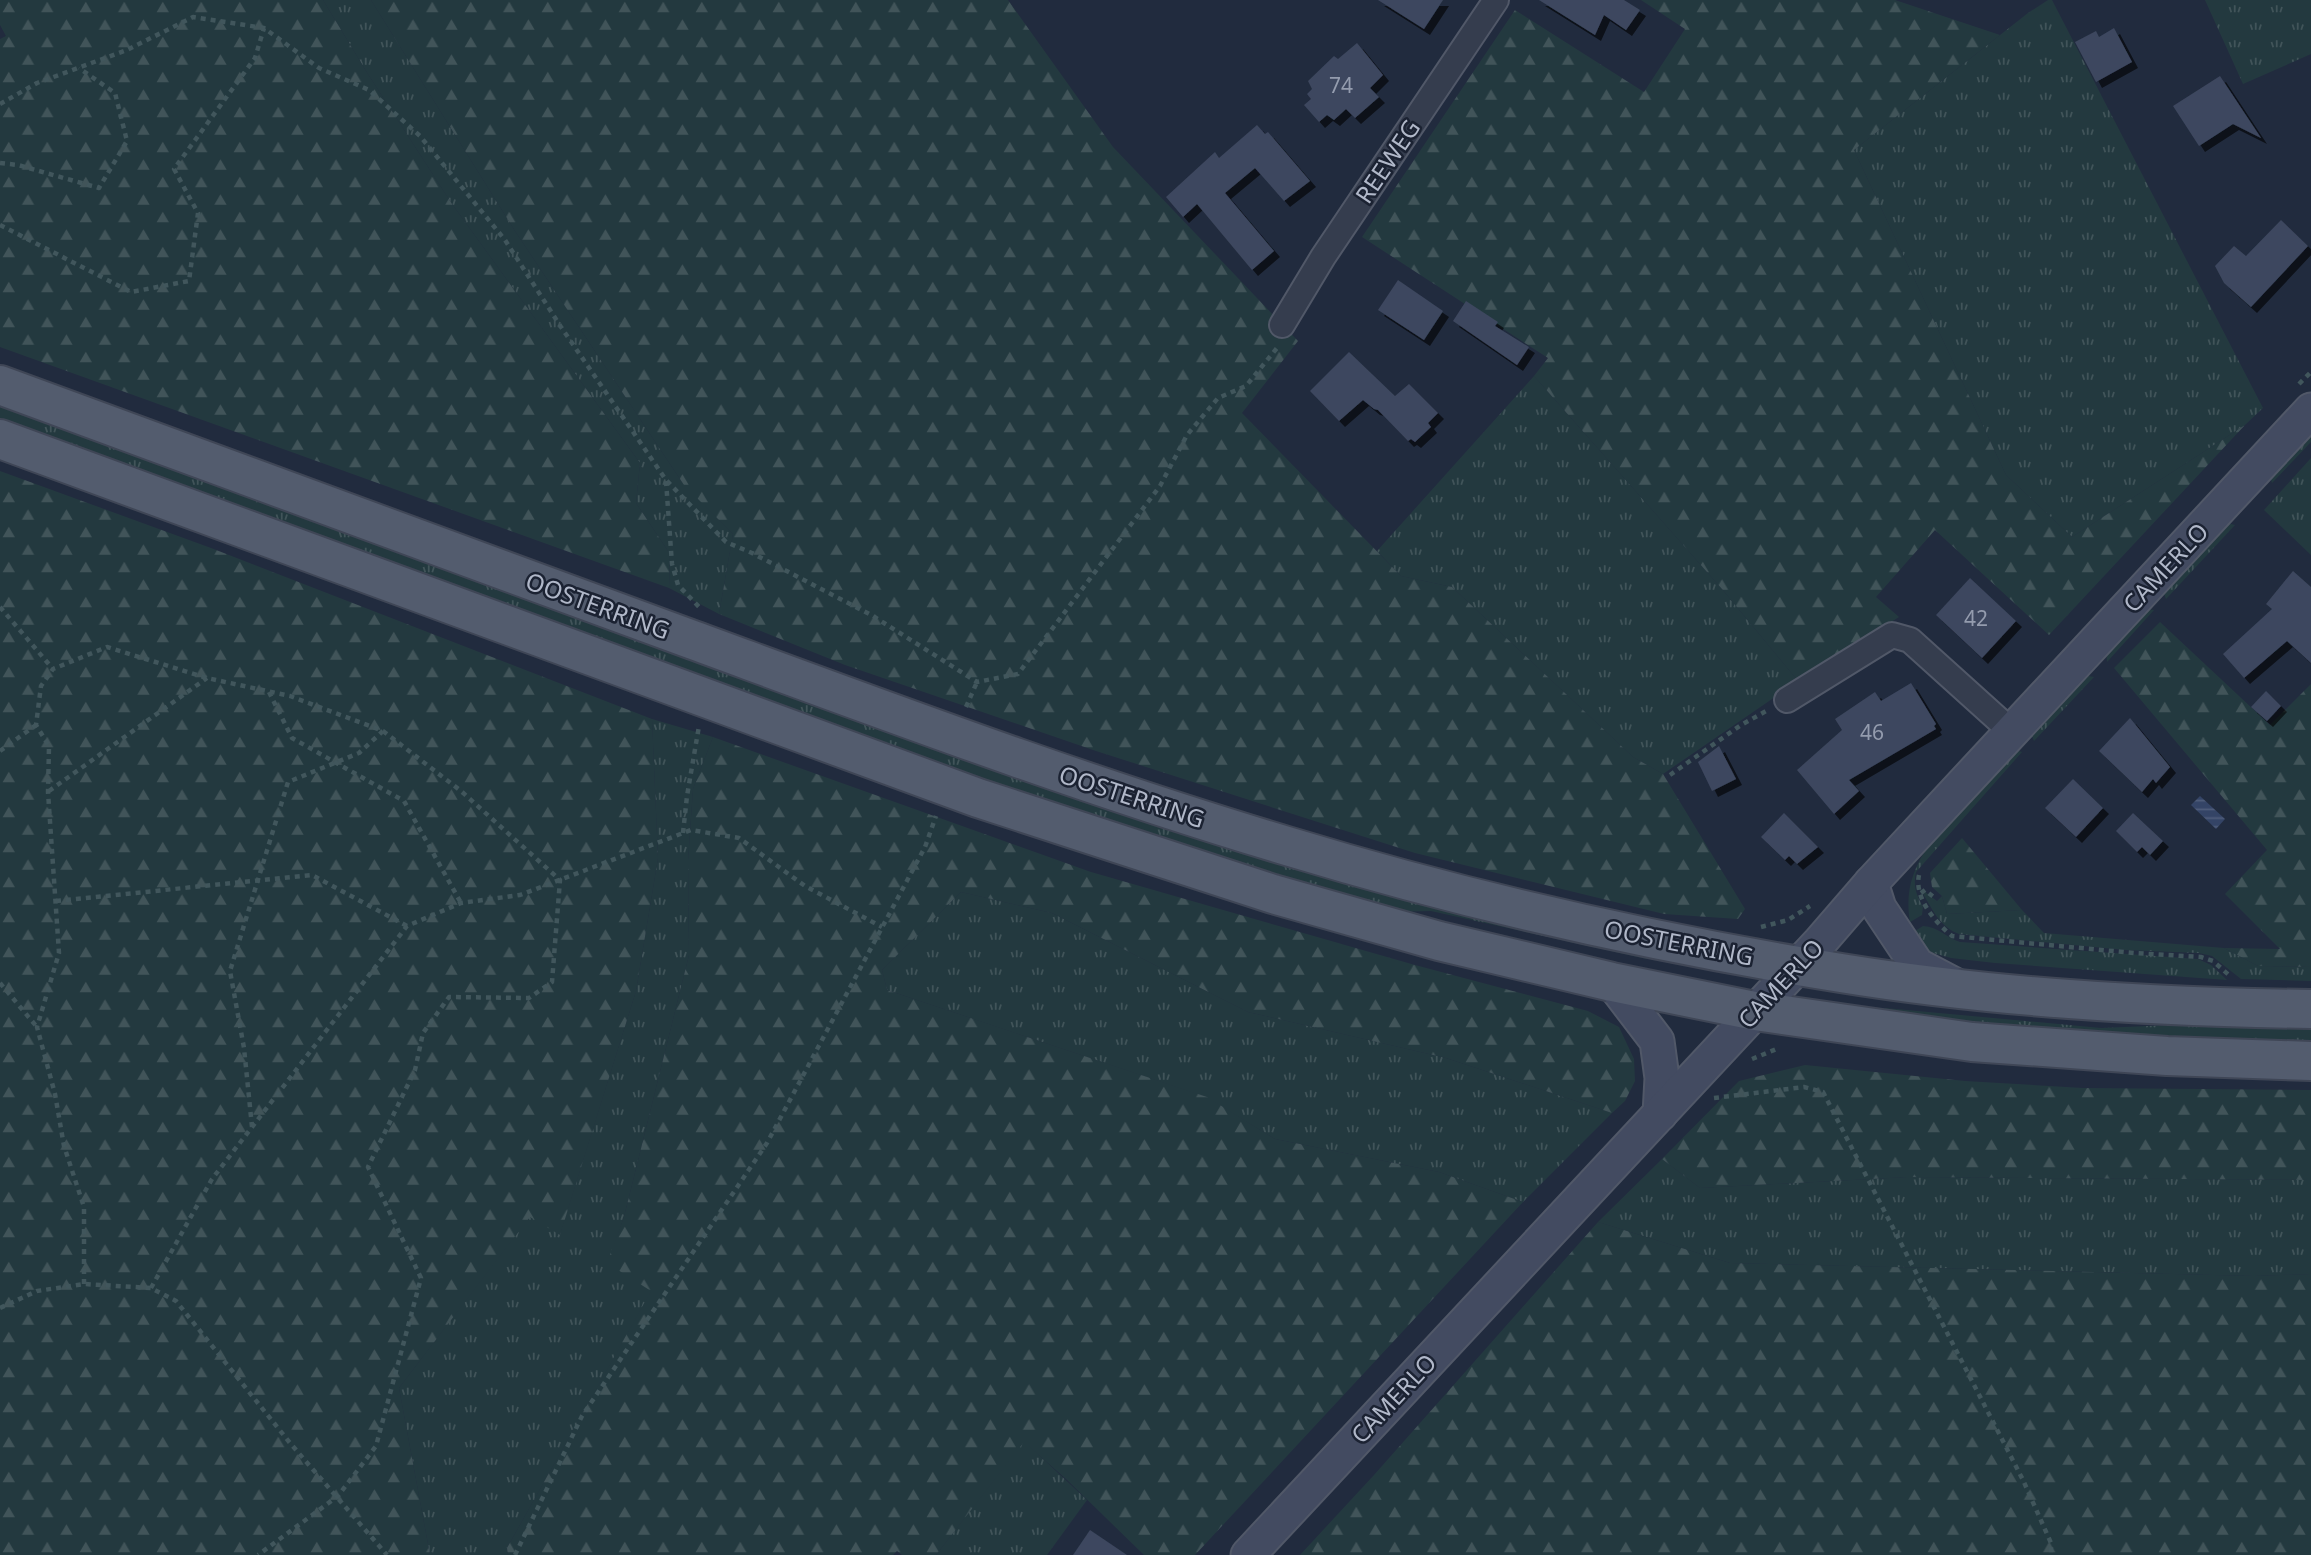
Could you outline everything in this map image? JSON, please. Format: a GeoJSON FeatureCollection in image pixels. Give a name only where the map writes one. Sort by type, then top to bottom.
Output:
{"type":"FeatureCollection","features":[{"type":"Feature","properties":{"kind":"main road","name":"OOSTERRING"},"geometry":{"type":"LineString","coordinates":[[0,385],[955,737],[1286,846],[1431,887],[1627,933],[1884,979],[2033,996],[2311,1009]]}},
{"type":"Feature","properties":{"kind":"main road","name":"CAMERLO"},"geometry":{"type":"LineString","coordinates":[[1248,1555],[2311,410]]}},
{"type":"Feature","properties":{"kind":"main road","name":"OOSTERRING"},"geometry":{"type":"LineString","coordinates":[[0,439],[978,798],[1273,894],[1440,941],[1612,982],[1755,1011],[1972,1042],[2167,1056],[2311,1061]]}},
{"type":"Feature","properties":{"kind":"main road"},"geometry":{"type":"LineString","coordinates":[[1871,883],[1879,908],[1917,965],[1960,988]]}},
{"type":"Feature","properties":{"kind":"main road"},"geometry":{"type":"LineString","coordinates":[[1612,982],[1657,1041],[1662,1078],[1660,1114]]}},
{"type":"Feature","properties":{"kind":"street","name":"REEWEG"},"geometry":{"type":"LineString","coordinates":[[1282,325],[1323,257],[1496,0]]}},
{"type":"Feature","properties":{"kind":"street"},"geometry":{"type":"LineString","coordinates":[[1787,699],[1892,635],[1910,640],[2012,732]]}},
{"type":"Feature","properties":{"kind":"path"},"geometry":{"type":"LineString","coordinates":[[0,104],[37,83],[127,50],[193,17],[264,28],[319,68],[369,90],[420,136],[505,240],[666,480],[726,542],[873,616],[977,682],[1018,674],[1160,486],[1187,435],[1218,398],[1246,386],[1280,345],[1282,325]]}},
{"type":"Feature","properties":{"kind":"path"},"geometry":{"type":"LineString","coordinates":[[0,225],[131,292],[189,281],[198,213],[174,169],[255,58],[264,28]]}},
{"type":"Feature","properties":{"kind":"path"},"geometry":{"type":"LineString","coordinates":[[0,163],[18,165],[99,188],[127,141],[115,93],[79,68]]}},
{"type":"Feature","properties":{"kind":"path"},"geometry":{"type":"LineString","coordinates":[[666,480],[672,564],[678,585],[703,611],[704,618]]}},
{"type":"Feature","properties":{"kind":"path"},"geometry":{"type":"LineString","coordinates":[[0,607],[53,669]]}},
{"type":"Feature","properties":{"kind":"path"},"geometry":{"type":"LineString","coordinates":[[37,1027],[59,953],[48,792],[49,746],[36,725],[41,686],[53,669],[107,647],[207,678],[290,695],[383,731],[461,791],[559,880]]}},
{"type":"Feature","properties":{"kind":"path"},"geometry":{"type":"LineString","coordinates":[[48,792],[207,678]]}},
{"type":"Feature","properties":{"kind":"path"},"geometry":{"type":"LineString","coordinates":[[964,712],[977,682]]}},
{"type":"Feature","properties":{"kind":"path"},"geometry":{"type":"LineString","coordinates":[[268,691],[292,738],[404,801],[461,903]]}},
{"type":"Feature","properties":{"kind":"path"},"geometry":{"type":"LineString","coordinates":[[1670,775],[1741,725],[1787,699]]}},
{"type":"Feature","properties":{"kind":"path"},"geometry":{"type":"LineString","coordinates":[[0,751],[36,725]]}},
{"type":"Feature","properties":{"kind":"path"},"geometry":{"type":"LineString","coordinates":[[684,832],[687,796],[700,725]]}},
{"type":"Feature","properties":{"kind":"path"},"geometry":{"type":"LineString","coordinates":[[252,1127],[244,1048],[230,971],[288,782],[359,753],[383,731]]}},
{"type":"Feature","properties":{"kind":"path"},"geometry":{"type":"LineString","coordinates":[[515,1555],[582,1416],[766,1143],[925,847],[937,812]]}},
{"type":"Feature","properties":{"kind":"path"},"geometry":{"type":"LineString","coordinates":[[151,1288],[212,1179],[407,926],[461,903],[520,895],[691,830],[738,838],[804,886],[882,927]]}},
{"type":"Feature","properties":{"kind":"path"},"geometry":{"type":"LineString","coordinates":[[55,901],[312,875],[407,926]]}},
{"type":"Feature","properties":{"kind":"path"},"geometry":{"type":"LineString","coordinates":[[258,1555],[338,1496],[376,1446],[421,1278],[368,1167],[415,1070],[423,1033],[449,997],[529,998],[552,982],[559,880]]}},
{"type":"Feature","properties":{"kind":"path"},"geometry":{"type":"LineString","coordinates":[[1920,893],[1925,890],[1936,899]]}},
{"type":"Feature","properties":{"kind":"path"},"geometry":{"type":"LineString","coordinates":[[1754,929],[1787,920],[1817,900]]}},
{"type":"Feature","properties":{"kind":"path"},"geometry":{"type":"LineString","coordinates":[[1933,917],[1952,936],[2201,957],[2213,961],[2238,982]]}},
{"type":"Feature","properties":{"kind":"path"},"geometry":{"type":"LineString","coordinates":[[0,983],[37,1027],[55,1094],[64,1146],[84,1207],[84,1284]]}},
{"type":"Feature","properties":{"kind":"path"},"geometry":{"type":"LineString","coordinates":[[1745,1063],[1762,1053],[1789,1045]]}},
{"type":"Feature","properties":{"kind":"path"},"geometry":{"type":"LineString","coordinates":[[1706,1098],[1804,1087],[1823,1092],[2023,1480],[2051,1543],[2051,1555]]}},
{"type":"Feature","properties":{"kind":"path"},"geometry":{"type":"LineString","coordinates":[[0,1308],[37,1291],[84,1284],[151,1288],[176,1301],[272,1422],[387,1555]]}},
{"type":"Feature","properties":{"kind":"green space"},"geometry":{"type":"Polygon","coordinates":[[[0,0],[323,0],[452,204],[640,463],[636,503],[670,554],[669,588],[0,347],[0,39],[6,36],[0,25],[0,0]]]}},
{"type":"Feature","properties":{"kind":"green space"},"geometry":{"type":"Polygon","coordinates":[[[323,0],[371,0],[515,231],[682,482],[733,534],[719,614],[669,588],[670,554],[636,503],[640,463],[452,204],[323,0]]]}},
{"type":"Feature","properties":{"kind":"green space"},"geometry":{"type":"Polygon","coordinates":[[[371,0],[1008,0],[1113,147],[1298,341],[1242,413],[1401,576],[1452,587],[1633,757],[1663,774],[1745,909],[1738,919],[1664,914],[1415,853],[1096,751],[845,665],[719,614],[733,534],[684,485],[515,231],[371,0]]]}},
{"type":"Feature","properties":{"kind":"green space"},"geometry":{"type":"Polygon","coordinates":[[[1641,0],[1895,0],[2000,35],[1854,150],[2006,475],[2072,537],[2245,425],[2049,635],[1935,530],[1876,597],[1899,617],[1798,681],[1722,589],[1534,376],[1548,358],[1362,237],[1515,10],[1644,92],[1685,29],[1641,0]]]}},
{"type":"Feature","properties":{"kind":"green space"},"geometry":{"type":"Polygon","coordinates":[[[2048,0],[2052,0],[2263,408],[2245,425],[2072,537],[2006,475],[1854,150],[2048,0]]]}},
{"type":"Feature","properties":{"kind":"green space"},"geometry":{"type":"Polygon","coordinates":[[[2205,0],[2311,0],[2311,54],[2243,84],[2205,0]]]}},
{"type":"Feature","properties":{"kind":"green space"},"geometry":{"type":"Polygon","coordinates":[[[1534,376],[1722,589],[1798,681],[1663,774],[1633,757],[1452,587],[1401,576],[1377,551],[1534,376]]]}},
{"type":"Feature","properties":{"kind":"green space"},"geometry":{"type":"Polygon","coordinates":[[[0,401],[1648,951],[1647,959],[1431,911],[1387,912],[1079,818],[0,422],[0,401]]]}},
{"type":"Feature","properties":{"kind":"green space"},"geometry":{"type":"Polygon","coordinates":[[[2311,426],[2311,442],[2272,483],[2269,472],[2311,426]]]}},
{"type":"Feature","properties":{"kind":"green space"},"geometry":{"type":"Polygon","coordinates":[[[2311,458],[2311,555],[2264,510],[2311,458]]]}},
{"type":"Feature","properties":{"kind":"green space"},"geometry":{"type":"Polygon","coordinates":[[[0,471],[211,548],[652,719],[658,858],[636,991],[560,1235],[530,1217],[399,1388],[430,1555],[0,1555],[0,471]]]}},
{"type":"Feature","properties":{"kind":"green space"},"geometry":{"type":"Polygon","coordinates":[[[2222,522],[2235,525],[2166,599],[2163,591],[2222,522]]]}},
{"type":"Feature","properties":{"kind":"green space"},"geometry":{"type":"Polygon","coordinates":[[[2141,608],[2154,610],[2107,662],[2106,646],[2141,608]]]}},
{"type":"Feature","properties":{"kind":"green space"},"geometry":{"type":"Polygon","coordinates":[[[2160,622],[2270,725],[2311,684],[2311,967],[2258,966],[2224,948],[2280,949],[2225,894],[2267,850],[2114,668],[2160,622]]]}},
{"type":"Feature","properties":{"kind":"green space"},"geometry":{"type":"Polygon","coordinates":[[[2079,677],[2094,677],[2034,741],[2029,730],[2079,677]]]}},
{"type":"Feature","properties":{"kind":"green space"},"geometry":{"type":"Polygon","coordinates":[[[652,719],[713,737],[693,789],[688,861],[689,955],[624,1217],[608,1263],[652,1290],[507,1548],[508,1555],[430,1555],[399,1388],[530,1216],[560,1234],[636,991],[658,858],[652,719]]]}},
{"type":"Feature","properties":{"kind":"green space"},"geometry":{"type":"Polygon","coordinates":[[[713,737],[1091,872],[1415,965],[1588,1011],[1619,1027],[1634,1059],[1635,1081],[1625,1101],[1612,1113],[1446,1058],[1248,1012],[1052,913],[961,892],[882,970],[887,990],[1207,1097],[1275,1139],[1439,1172],[1523,1202],[1195,1555],[1144,1555],[1024,1442],[936,1555],[902,1555],[897,1551],[893,1555],[508,1555],[507,1548],[651,1291],[607,1263],[624,1217],[689,955],[688,861],[693,789],[713,737]]]}},
{"type":"Feature","properties":{"kind":"green space"},"geometry":{"type":"Polygon","coordinates":[[[2015,750],[2022,752],[1916,872],[1916,890],[1923,907],[1922,915],[1910,922],[1908,901],[1911,882],[1928,846],[2015,750]]]}},
{"type":"Feature","properties":{"kind":"green space"},"geometry":{"type":"Polygon","coordinates":[[[1962,838],[2022,910],[1947,914],[1942,896],[1932,887],[1930,873],[1962,838]]]}},
{"type":"Feature","properties":{"kind":"green space"},"geometry":{"type":"Polygon","coordinates":[[[961,892],[1052,913],[1248,1012],[1446,1058],[1612,1113],[1523,1202],[1439,1172],[1275,1139],[1206,1097],[887,990],[882,970],[961,892]]]}},
{"type":"Feature","properties":{"kind":"green space"},"geometry":{"type":"Polygon","coordinates":[[[1925,892],[1937,901],[1942,896],[1947,914],[2022,910],[2044,933],[2224,948],[2258,966],[2311,967],[2311,981],[2241,979],[2212,956],[2199,953],[2125,950],[1959,934],[1947,927],[1938,917],[1923,894],[1925,892]]]}},
{"type":"Feature","properties":{"kind":"green space"},"geometry":{"type":"Polygon","coordinates":[[[1923,926],[1933,928],[1960,942],[2198,959],[2211,965],[2227,980],[1951,958],[1926,951],[1915,931],[1923,926]]]}},
{"type":"Feature","properties":{"kind":"green space"},"geometry":{"type":"Polygon","coordinates":[[[1885,1008],[2101,1028],[2196,1024],[2311,1026],[2311,1044],[2170,1041],[1885,1015],[1885,1008]]]}},
{"type":"Feature","properties":{"kind":"green space"},"geometry":{"type":"Polygon","coordinates":[[[1805,1065],[1965,1081],[2083,1088],[2311,1090],[2311,1180],[1908,1177],[1700,1188],[1662,1159],[1739,1081],[1805,1065]]]}},
{"type":"Feature","properties":{"kind":"green space"},"geometry":{"type":"Polygon","coordinates":[[[1662,1159],[1700,1188],[1908,1177],[2311,1180],[2311,1274],[2254,1276],[1730,1263],[1598,1222],[1662,1159]]]}},
{"type":"Feature","properties":{"kind":"green space"},"geometry":{"type":"Polygon","coordinates":[[[1598,1222],[1730,1263],[2254,1276],[2311,1274],[2311,1555],[1300,1555],[1598,1222]]]}},
{"type":"Feature","properties":{"kind":"green space"},"geometry":{"type":"Polygon","coordinates":[[[1024,1441],[1087,1500],[1047,1555],[936,1555],[1024,1441]]]}},
{"type":"Feature","properties":{"kind":"water"},"geometry":{"type":"Polygon","coordinates":[[[2200,796],[2225,819],[2216,829],[2191,805],[2200,796]]]}},
{"type":"Feature","properties":{"kind":"building"},"geometry":{"type":"Polygon","coordinates":[[[1378,0],[1443,0],[1424,29],[1378,0]]]}},
{"type":"Feature","properties":{"kind":"building"},"geometry":{"type":"Polygon","coordinates":[[[1539,0],[1624,0],[1640,10],[1626,30],[1604,15],[1595,35],[1539,0]]]}},
{"type":"Feature","properties":{"kind":"building"},"geometry":{"type":"Polygon","coordinates":[[[2114,28],[2132,62],[2096,82],[2075,42],[2096,31],[2099,37],[2114,28]]]}},
{"type":"Feature","properties":{"kind":"building"},"geometry":{"type":"Polygon","coordinates":[[[1357,43],[1383,75],[1370,88],[1379,97],[1355,118],[1346,109],[1334,120],[1327,115],[1319,122],[1304,105],[1311,99],[1307,94],[1312,89],[1308,81],[1334,56],[1338,59],[1357,43]]]}},
{"type":"Feature","properties":{"kind":"building"},"geometry":{"type":"Polygon","coordinates":[[[2220,76],[2261,138],[2233,124],[2199,146],[2173,106],[2220,76]]]}},
{"type":"Feature","properties":{"kind":"building"},"geometry":{"type":"Polygon","coordinates":[[[1257,125],[1265,134],[1268,132],[1310,181],[1284,201],[1255,168],[1225,193],[1274,251],[1252,270],[1197,204],[1183,217],[1166,197],[1215,152],[1219,158],[1257,125]]]}},
{"type":"Feature","properties":{"kind":"building"},"geometry":{"type":"Polygon","coordinates":[[[2281,220],[2308,246],[2251,307],[2224,283],[2215,266],[2234,246],[2246,256],[2281,220]]]}},
{"type":"Feature","properties":{"kind":"building"},"geometry":{"type":"Polygon","coordinates":[[[1398,280],[1443,311],[1424,340],[1378,310],[1398,280]]]}},
{"type":"Feature","properties":{"kind":"building"},"geometry":{"type":"Polygon","coordinates":[[[1466,301],[1498,322],[1495,326],[1529,347],[1517,365],[1453,321],[1466,301]]]}},
{"type":"Feature","properties":{"kind":"building"},"geometry":{"type":"Polygon","coordinates":[[[1349,352],[1395,396],[1409,384],[1438,413],[1428,423],[1431,427],[1415,442],[1411,439],[1408,441],[1378,410],[1363,400],[1339,421],[1310,391],[1349,352]]]}},
{"type":"Feature","properties":{"kind":"building"},"geometry":{"type":"Polygon","coordinates":[[[2293,571],[2311,587],[2311,663],[2287,641],[2244,678],[2223,654],[2272,609],[2266,604],[2293,571]]]}},
{"type":"Feature","properties":{"kind":"building"},"geometry":{"type":"Polygon","coordinates":[[[1970,578],[2016,621],[1982,658],[1936,615],[1970,578]]]}},
{"type":"Feature","properties":{"kind":"building"},"geometry":{"type":"Polygon","coordinates":[[[1911,683],[1936,724],[1936,729],[1849,780],[1859,791],[1834,814],[1797,770],[1842,730],[1835,719],[1875,692],[1881,701],[1911,683]]]}},
{"type":"Feature","properties":{"kind":"building"},"geometry":{"type":"Polygon","coordinates":[[[2266,691],[2281,706],[2267,721],[2251,707],[2266,691]]]}},
{"type":"Feature","properties":{"kind":"building"},"geometry":{"type":"Polygon","coordinates":[[[2130,718],[2170,767],[2156,783],[2153,779],[2142,792],[2099,751],[2130,718]]]}},
{"type":"Feature","properties":{"kind":"building"},"geometry":{"type":"Polygon","coordinates":[[[1719,746],[1736,779],[1712,791],[1698,762],[1719,746]]]}},
{"type":"Feature","properties":{"kind":"building"},"geometry":{"type":"Polygon","coordinates":[[[2073,779],[2103,808],[2076,837],[2045,808],[2073,779]]]}},
{"type":"Feature","properties":{"kind":"building"},"geometry":{"type":"Polygon","coordinates":[[[1784,813],[1818,847],[1797,864],[1789,856],[1785,860],[1761,837],[1784,813]]]}},
{"type":"Feature","properties":{"kind":"building"},"geometry":{"type":"Polygon","coordinates":[[[2133,813],[2163,841],[2150,855],[2142,847],[2137,852],[2116,831],[2133,813]]]}},
{"type":"Feature","properties":{"kind":"building"},"geometry":{"type":"Polygon","coordinates":[[[1090,1530],[1127,1555],[1073,1555],[1090,1530]]]}}]}
